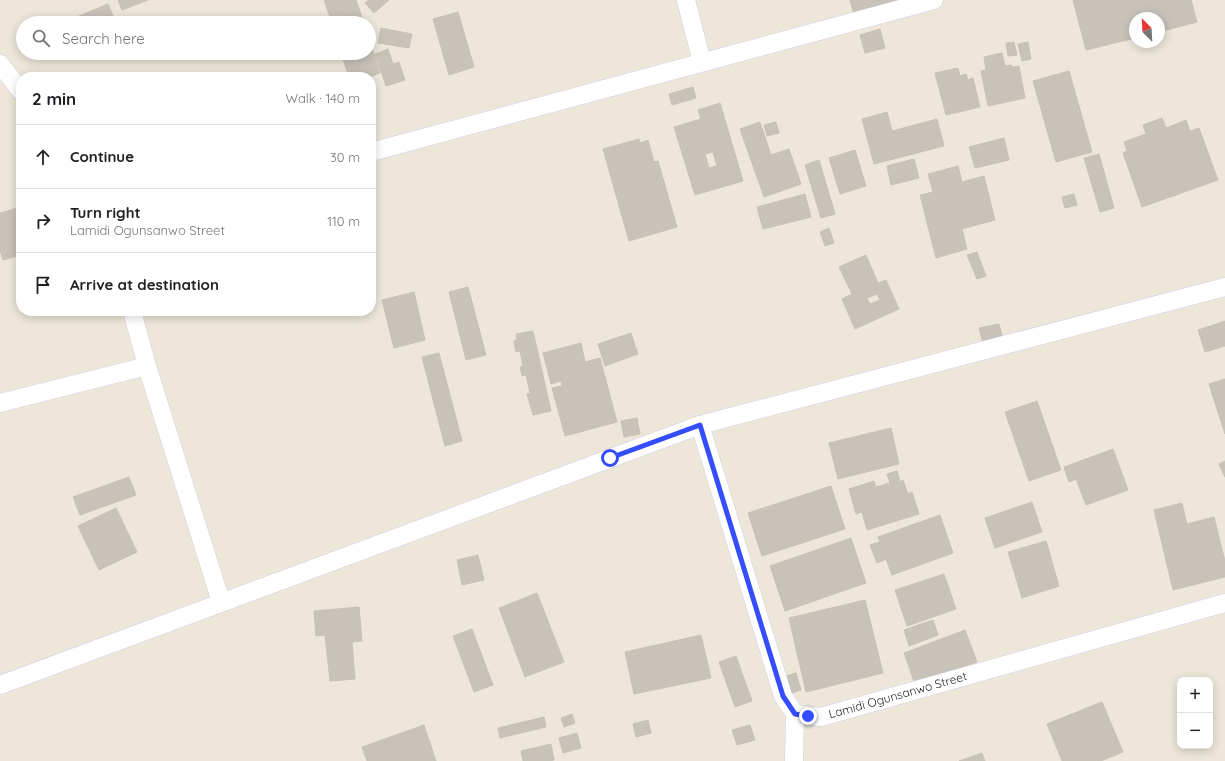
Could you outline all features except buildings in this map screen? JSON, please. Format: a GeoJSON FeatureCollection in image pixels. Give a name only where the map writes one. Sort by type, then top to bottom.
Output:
{"type":"FeatureCollection","features":[{"type":"Feature","properties":{"kind":"street"},"geometry":{"type":"LineString","coordinates":[[686,0],[702,62]]}},
{"type":"Feature","properties":{"kind":"street"},"geometry":{"type":"LineString","coordinates":[[376,151],[934,0]]}},
{"type":"Feature","properties":{"kind":"street"},"geometry":{"type":"LineString","coordinates":[[0,64],[16,85]]}},
{"type":"Feature","properties":{"kind":"street"},"geometry":{"type":"LineString","coordinates":[[0,684],[700,425],[1225,287]]}},
{"type":"Feature","properties":{"kind":"street"},"geometry":{"type":"LineString","coordinates":[[133,316],[147,366],[221,602]]}},
{"type":"Feature","properties":{"kind":"street"},"geometry":{"type":"LineString","coordinates":[[0,403],[147,366]]}},
{"type":"Feature","properties":{"kind":"street"},"geometry":{"type":"LineString","coordinates":[[700,425],[783,696],[795,714],[794,761]]}},
{"type":"Feature","properties":{"kind":"street","name":"Lamidi Ogunsanwo Street"},"geometry":{"type":"LineString","coordinates":[[795,714],[821,717],[1225,603]]}},
{"type":"Feature","properties":{"kind":"route"},"geometry":{"type":"LineString","coordinates":[[610,458],[700,425],[783,696],[795,714],[808,716]]}}]}
